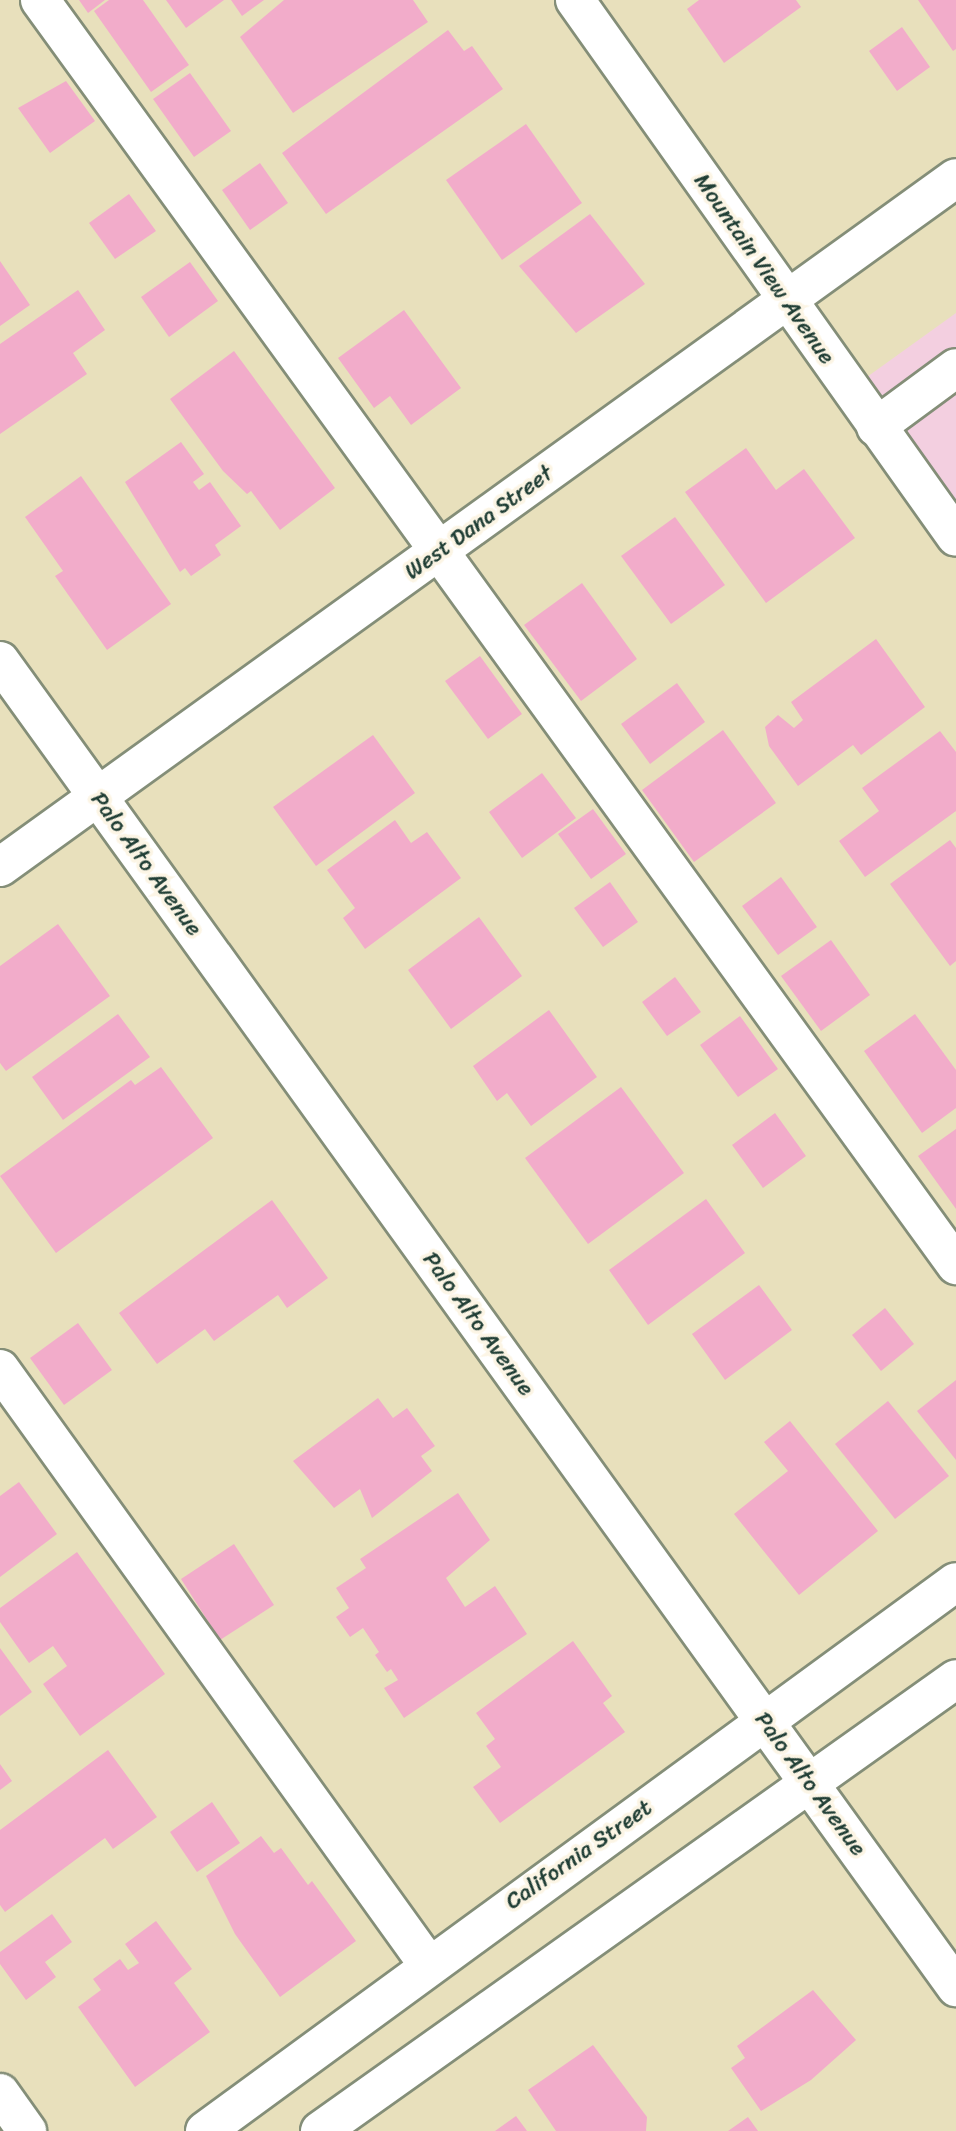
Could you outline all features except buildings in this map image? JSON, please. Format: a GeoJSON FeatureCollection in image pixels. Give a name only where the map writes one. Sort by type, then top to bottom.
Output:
{"type":"FeatureCollection","features":[{"type":"Feature","properties":{"kind":"street"},"geometry":{"type":"LineString","coordinates":[[40,0],[956,1265]]}},
{"type":"Feature","properties":{"kind":"street","name":"Mountain View Avenue"},"geometry":{"type":"LineString","coordinates":[[575,0],[876,428],[956,537]]}},
{"type":"Feature","properties":{"kind":"street","name":"West Dana Street"},"geometry":{"type":"LineString","coordinates":[[0,867],[956,178]]}},
{"type":"Feature","properties":{"kind":"street"},"geometry":{"type":"LineString","coordinates":[[876,428],[956,368]]}},
{"type":"Feature","properties":{"kind":"street","name":"Palo Alto Avenue"},"geometry":{"type":"LineString","coordinates":[[0,661],[956,1987]]}},
{"type":"Feature","properties":{"kind":"street"},"geometry":{"type":"LineString","coordinates":[[0,1368],[427,1963]]}},
{"type":"Feature","properties":{"kind":"street","name":"California Street"},"geometry":{"type":"LineString","coordinates":[[205,2131],[427,1963],[766,1722],[956,1582]]}},
{"type":"Feature","properties":{"kind":"street"},"geometry":{"type":"LineString","coordinates":[[320,2131],[956,1679]]}},
{"type":"Feature","properties":{"kind":"street"},"geometry":{"type":"LineString","coordinates":[[0,2093],[27,2131]]}},
{"type":"Feature","properties":{"kind":"shaded area"},"geometry":{"type":"Polygon","coordinates":[[[956,313],[956,518],[860,382],[956,313]]]}}]}
